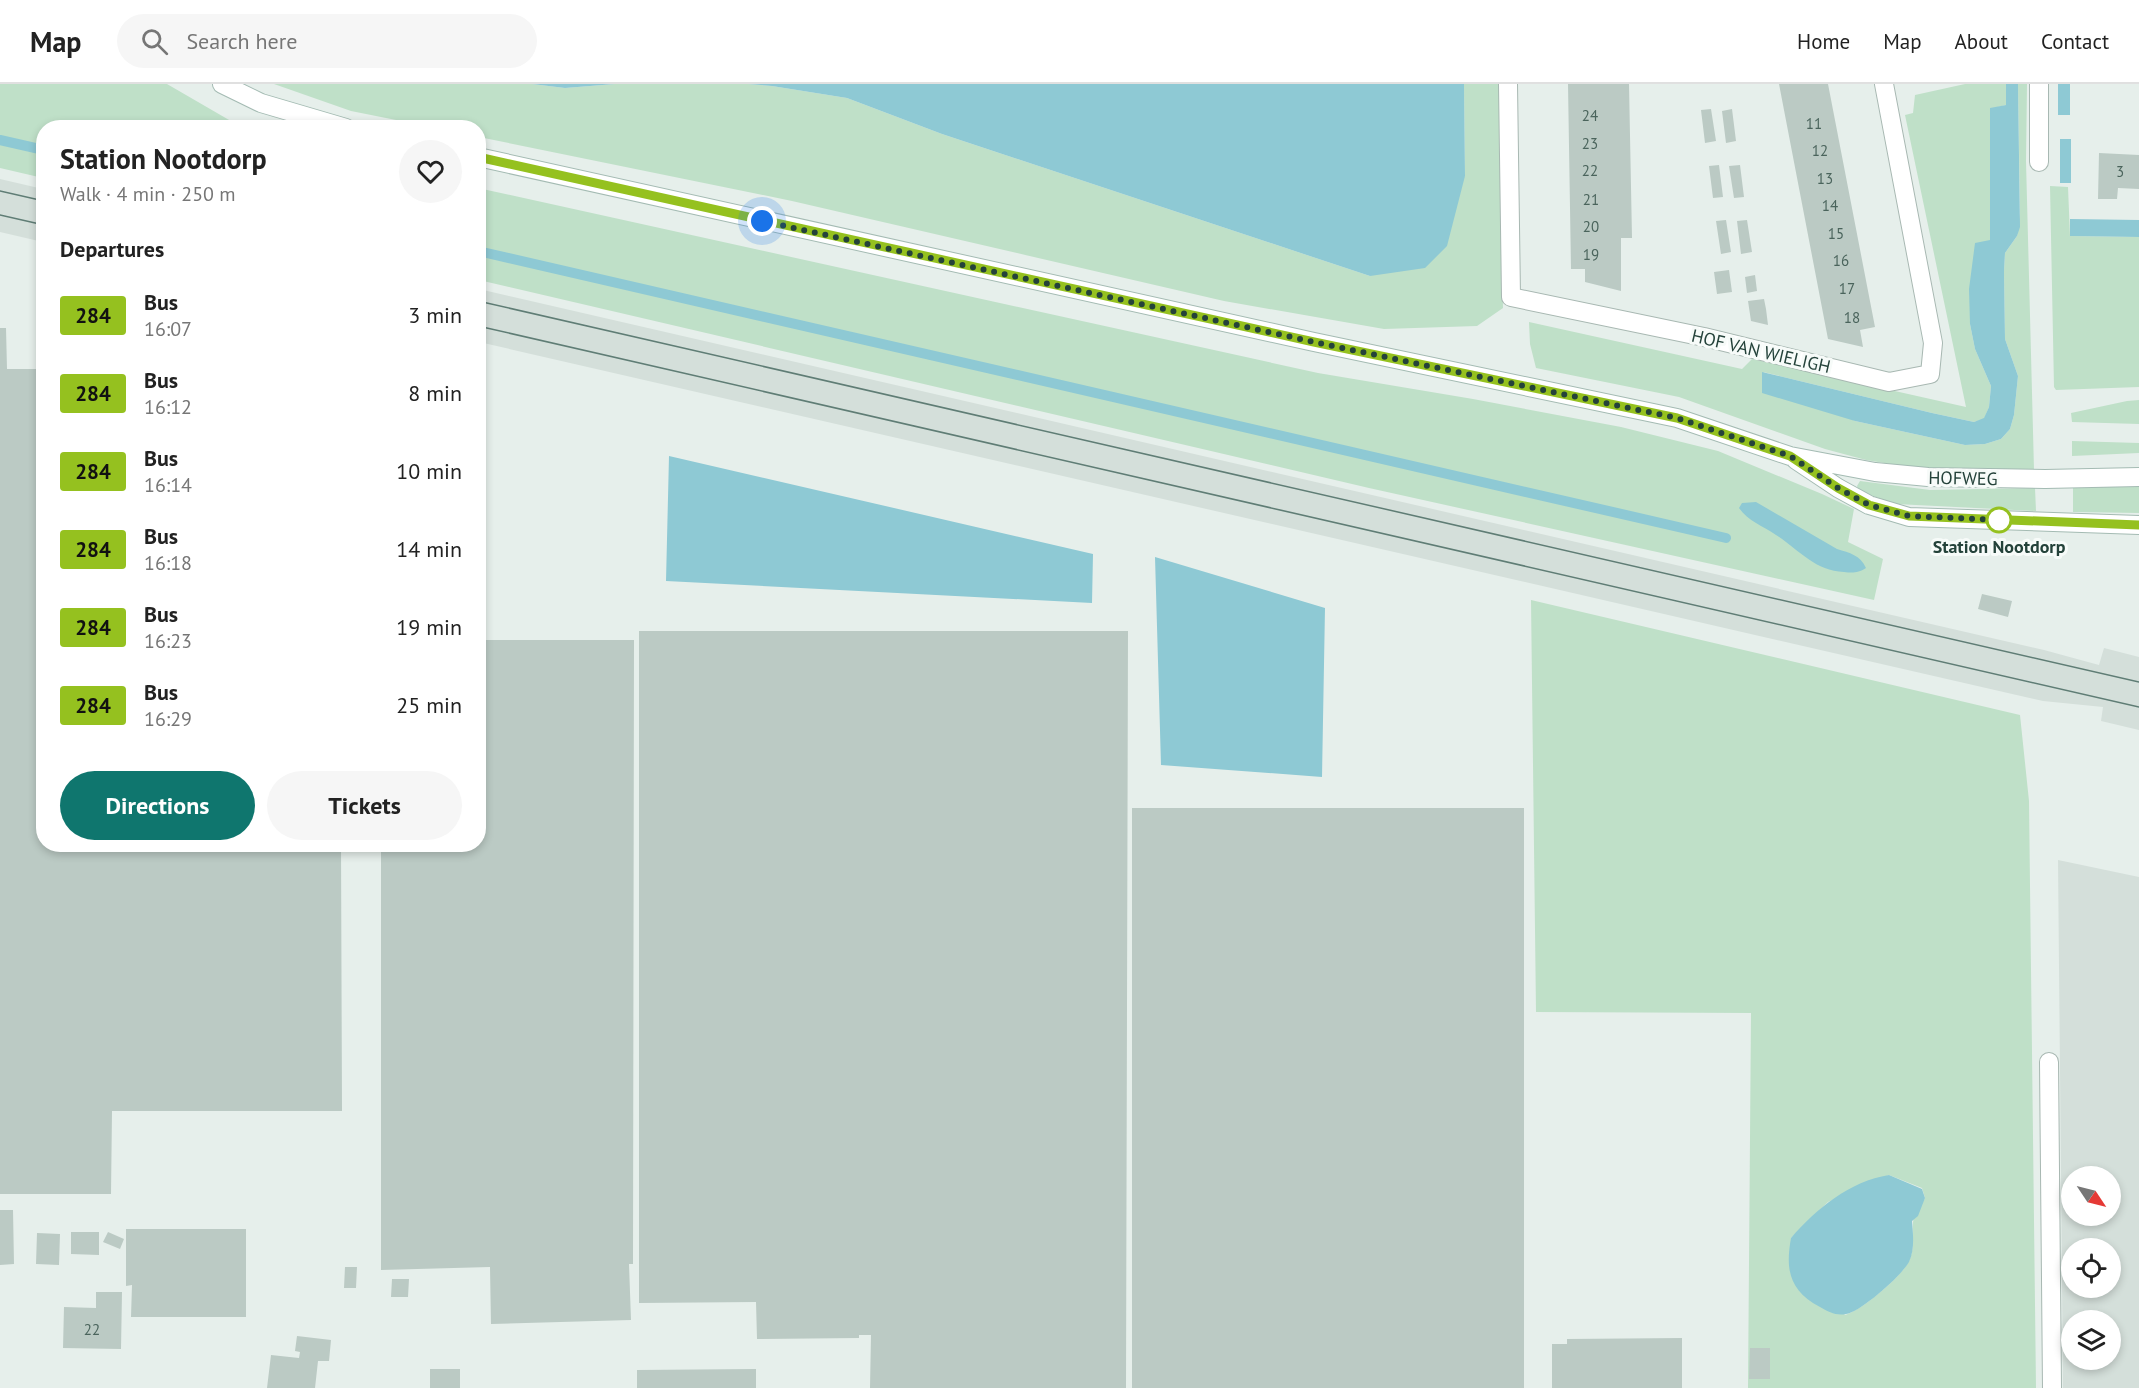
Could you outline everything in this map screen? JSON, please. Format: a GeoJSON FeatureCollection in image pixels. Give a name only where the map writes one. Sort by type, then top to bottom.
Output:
{"type":"FeatureCollection","features":[{"type":"Feature","properties":{"kind":"main road"},"geometry":{"type":"LineString","coordinates":[[222,84],[261,103],[319,120]]}},
{"type":"Feature","properties":{"kind":"main road","name":"HOF VAN WIELIGH"},"geometry":{"type":"LineString","coordinates":[[1508,84],[1511,297],[1704,337],[1889,382],[1930,374],[1933,343],[1884,84]]}},
{"type":"Feature","properties":{"kind":"main road"},"geometry":{"type":"LineString","coordinates":[[2039,84],[2039,162]]}},
{"type":"Feature","properties":{"kind":"main road","name":"HOFWEG"},"geometry":{"type":"LineString","coordinates":[[486,159],[1314,342],[1677,418],[1790,456],[1875,472],[1928,477],[2045,479],[2139,477]]}},
{"type":"Feature","properties":{"kind":"main road","name":"HOFWEG"},"geometry":{"type":"LineString","coordinates":[[1790,456],[1838,488],[1869,505],[1909,516],[2139,525]]}},
{"type":"Feature","properties":{"kind":"main road"},"geometry":{"type":"LineString","coordinates":[[2049,1062],[2052,1388]]}},
{"type":"Feature","properties":{"kind":"shaded area"},"geometry":{"type":"Polygon","coordinates":[[[0,179],[36,187],[36,240],[0,232],[0,179]]]}},
{"type":"Feature","properties":{"kind":"shaded area"},"geometry":{"type":"Polygon","coordinates":[[[486,291],[2044,650],[2099,665],[2104,648],[2139,657],[2139,730],[2101,721],[2103,707],[2043,701],[486,344],[486,291]]]}},
{"type":"Feature","properties":{"kind":"shaded area"},"geometry":{"type":"Polygon","coordinates":[[[2058,860],[2139,877],[2139,1388],[2063,1388],[2063,1370],[2121,1370],[2121,1310],[2062,1310],[2062,1298],[2121,1298],[2121,1238],[2062,1238],[2061,1226],[2121,1226],[2121,1166],[2061,1166],[2061,1177],[2058,860]]]}},
{"type":"Feature","properties":{"kind":"green space"},"geometry":{"type":"Polygon","coordinates":[[[0,84],[167,84],[229,120],[36,120],[36,176],[0,168],[0,84]]]}},
{"type":"Feature","properties":{"kind":"green space"},"geometry":{"type":"Polygon","coordinates":[[[274,84],[532,84],[565,88],[615,84],[748,84],[847,98],[942,134],[1370,276],[1465,176],[1464,84],[1499,84],[1503,308],[1477,326],[1384,329],[1224,301],[792,201],[486,138],[486,120],[396,120],[351,111],[274,84]]]}},
{"type":"Feature","properties":{"kind":"green space"},"geometry":{"type":"Polygon","coordinates":[[[1965,84],[2006,84],[2006,105],[1990,109],[1990,241],[1970,324],[1975,349],[1991,386],[1989,407],[1984,419],[1974,422],[1763,372],[1855,421],[1965,445],[1985,444],[2001,439],[2010,429],[2014,415],[2018,376],[2005,339],[2004,272],[2005,253],[2017,236],[2020,214],[2018,84],[2027,84],[2026,161],[2034,470],[1915,468],[1866,460],[1825,449],[1679,397],[1536,368],[1530,344],[1529,322],[1742,369],[1752,359],[1966,407],[1905,115],[1913,113],[1915,95],[1965,84]]]}},
{"type":"Feature","properties":{"kind":"green space"},"geometry":{"type":"Polygon","coordinates":[[[2050,186],[2068,187],[2070,236],[2139,237],[2139,387],[2056,390],[2054,387],[2050,186]]]}},
{"type":"Feature","properties":{"kind":"green space"},"geometry":{"type":"Polygon","coordinates":[[[486,190],[1318,373],[1621,427],[1718,451],[1854,509],[1848,542],[1883,559],[1874,600],[1369,488],[486,282],[486,190]]]}},
{"type":"Feature","properties":{"kind":"green space"},"geometry":{"type":"Polygon","coordinates":[[[2139,400],[2139,424],[2072,422],[2071,413],[2139,400]]]}},
{"type":"Feature","properties":{"kind":"green space"},"geometry":{"type":"Polygon","coordinates":[[[2072,441],[2139,443],[2139,453],[2072,456],[2072,441]]]}},
{"type":"Feature","properties":{"kind":"green space"},"geometry":{"type":"Polygon","coordinates":[[[1860,481],[1930,490],[2035,488],[2036,511],[1896,504],[1859,491],[1857,486],[1860,481]]]}},
{"type":"Feature","properties":{"kind":"green space"},"geometry":{"type":"Polygon","coordinates":[[[2139,485],[2139,513],[2073,512],[2073,488],[2139,485]]]}},
{"type":"Feature","properties":{"kind":"green space"},"geometry":{"type":"Polygon","coordinates":[[[1531,600],[2020,715],[2029,801],[2036,1388],[1748,1388],[1751,1013],[1536,1012],[1531,600]],[[1889,1175],[1828,1202],[1791,1238],[1845,1315],[1861,1307],[1905,1268],[1913,1247],[1913,1220],[1925,1198],[1922,1188],[1889,1175]]]}},
{"type":"Feature","properties":{"kind":"water"},"geometry":{"type":"Polygon","coordinates":[[[532,84],[615,84],[565,88],[532,84]]]}},
{"type":"Feature","properties":{"kind":"water"},"geometry":{"type":"Polygon","coordinates":[[[748,84],[1464,84],[1465,176],[1447,246],[1425,268],[1370,276],[942,134],[847,98],[748,84]]]}},
{"type":"Feature","properties":{"kind":"water"},"geometry":{"type":"Polygon","coordinates":[[[2006,84],[2018,84],[2020,227],[2017,236],[2005,253],[2004,272],[2005,339],[2018,376],[2014,415],[2010,429],[2001,439],[1985,444],[1965,445],[1855,421],[1762,393],[1762,372],[1974,422],[1984,418],[1989,407],[1991,386],[1975,349],[1970,324],[1969,289],[1975,243],[1990,240],[1990,108],[2006,105],[2006,84]]]}},
{"type":"Feature","properties":{"kind":"water"},"geometry":{"type":"Polygon","coordinates":[[[2058,84],[2070,84],[2070,115],[2058,115],[2058,84]]]}},
{"type":"Feature","properties":{"kind":"water"},"geometry":{"type":"Polygon","coordinates":[[[2060,139],[2071,139],[2071,183],[2060,183],[2060,139]]]}},
{"type":"Feature","properties":{"kind":"water"},"geometry":{"type":"Polygon","coordinates":[[[2070,219],[2139,220],[2139,237],[2070,236],[2070,219]]]}},
{"type":"Feature","properties":{"kind":"water"},"geometry":{"type":"Polygon","coordinates":[[[669,456],[1093,554],[1092,603],[666,581],[669,456]]]}},
{"type":"Feature","properties":{"kind":"water"},"geometry":{"type":"Polygon","coordinates":[[[1756,502],[1837,549],[1854,555],[1866,568],[1858,572],[1834,571],[1816,564],[1751,520],[1739,508],[1742,503],[1756,502]]]}},
{"type":"Feature","properties":{"kind":"water"},"geometry":{"type":"Polygon","coordinates":[[[1155,557],[1325,608],[1322,777],[1161,765],[1155,557]]]}},
{"type":"Feature","properties":{"kind":"water"},"geometry":{"type":"Polygon","coordinates":[[[1889,1175],[1922,1189],[1925,1198],[1918,1216],[1912,1221],[1913,1247],[1909,1262],[1890,1284],[1861,1307],[1846,1314],[1830,1312],[1810,1301],[1796,1287],[1790,1270],[1791,1238],[1811,1217],[1847,1190],[1875,1178],[1889,1175]]]}},
{"type":"Feature","properties":{"kind":"building"},"geometry":{"type":"Polygon","coordinates":[[[1568,84],[1629,84],[1632,238],[1621,238],[1621,291],[1585,282],[1585,269],[1571,269],[1568,84]]]}},
{"type":"Feature","properties":{"kind":"building"},"geometry":{"type":"Polygon","coordinates":[[[1779,84],[1828,84],[1875,327],[1860,330],[1863,347],[1828,339],[1779,84]]]}},
{"type":"Feature","properties":{"kind":"building"},"geometry":{"type":"Polygon","coordinates":[[[1711,109],[1716,141],[1705,143],[1701,110],[1711,109]]]}},
{"type":"Feature","properties":{"kind":"building"},"geometry":{"type":"Polygon","coordinates":[[[1732,109],[1736,141],[1726,143],[1722,111],[1732,109]]]}},
{"type":"Feature","properties":{"kind":"building"},"geometry":{"type":"Polygon","coordinates":[[[2099,153],[2139,155],[2139,189],[2118,188],[2117,199],[2098,199],[2099,153]]]}},
{"type":"Feature","properties":{"kind":"building"},"geometry":{"type":"Polygon","coordinates":[[[1719,165],[1723,197],[1713,198],[1709,166],[1719,165]]]}},
{"type":"Feature","properties":{"kind":"building"},"geometry":{"type":"Polygon","coordinates":[[[1740,165],[1744,197],[1734,198],[1729,166],[1740,165]]]}},
{"type":"Feature","properties":{"kind":"building"},"geometry":{"type":"Polygon","coordinates":[[[1726,220],[1731,252],[1721,254],[1716,221],[1726,220]]]}},
{"type":"Feature","properties":{"kind":"building"},"geometry":{"type":"Polygon","coordinates":[[[1747,220],[1752,252],[1741,254],[1737,221],[1747,220]]]}},
{"type":"Feature","properties":{"kind":"building"},"geometry":{"type":"Polygon","coordinates":[[[1729,270],[1732,292],[1717,294],[1714,272],[1729,270]]]}},
{"type":"Feature","properties":{"kind":"building"},"geometry":{"type":"Polygon","coordinates":[[[1755,275],[1757,291],[1747,293],[1745,277],[1755,275]]]}},
{"type":"Feature","properties":{"kind":"building"},"geometry":{"type":"Polygon","coordinates":[[[1764,299],[1768,325],[1751,321],[1748,301],[1764,299]]]}},
{"type":"Feature","properties":{"kind":"building"},"geometry":{"type":"Polygon","coordinates":[[[0,328],[6,328],[7,369],[36,369],[36,852],[341,852],[342,1111],[112,1111],[111,1194],[0,1194],[0,328]]]}},
{"type":"Feature","properties":{"kind":"building"},"geometry":{"type":"Polygon","coordinates":[[[1982,594],[2012,601],[2008,617],[1978,609],[1982,594]]]}},
{"type":"Feature","properties":{"kind":"building"},"geometry":{"type":"Polygon","coordinates":[[[639,631],[1128,631],[1126,1388],[870,1388],[871,1335],[859,1335],[859,1338],[757,1339],[756,1302],[639,1303],[639,631]]]}},
{"type":"Feature","properties":{"kind":"building"},"geometry":{"type":"Polygon","coordinates":[[[486,640],[634,640],[633,1264],[629,1264],[631,1320],[491,1324],[490,1267],[381,1270],[381,852],[486,852],[486,640]]]}},
{"type":"Feature","properties":{"kind":"building"},"geometry":{"type":"Polygon","coordinates":[[[1132,808],[1524,808],[1524,1388],[1132,1388],[1132,808]]]}},
{"type":"Feature","properties":{"kind":"building"},"geometry":{"type":"Polygon","coordinates":[[[0,1210],[13,1210],[14,1264],[0,1265],[0,1210]]]}},
{"type":"Feature","properties":{"kind":"building"},"geometry":{"type":"Polygon","coordinates":[[[126,1229],[246,1229],[246,1317],[131,1317],[132,1285],[126,1286],[126,1229]]]}},
{"type":"Feature","properties":{"kind":"building"},"geometry":{"type":"Polygon","coordinates":[[[71,1232],[99,1232],[99,1255],[71,1254],[71,1232]]]}},
{"type":"Feature","properties":{"kind":"building"},"geometry":{"type":"Polygon","coordinates":[[[108,1232],[124,1239],[120,1249],[103,1242],[108,1232]]]}},
{"type":"Feature","properties":{"kind":"building"},"geometry":{"type":"Polygon","coordinates":[[[37,1233],[60,1234],[59,1265],[36,1264],[37,1233]]]}},
{"type":"Feature","properties":{"kind":"building"},"geometry":{"type":"Polygon","coordinates":[[[345,1267],[357,1267],[356,1288],[344,1288],[345,1267]]]}},
{"type":"Feature","properties":{"kind":"building"},"geometry":{"type":"Polygon","coordinates":[[[392,1279],[409,1279],[408,1297],[391,1297],[392,1279]]]}},
{"type":"Feature","properties":{"kind":"building"},"geometry":{"type":"Polygon","coordinates":[[[96,1292],[122,1292],[121,1349],[63,1348],[64,1307],[96,1308],[96,1292]]]}},
{"type":"Feature","properties":{"kind":"building"},"geometry":{"type":"Polygon","coordinates":[[[297,1336],[331,1340],[329,1361],[318,1361],[315,1388],[267,1388],[271,1355],[299,1358],[300,1352],[295,1351],[297,1336]]]}},
{"type":"Feature","properties":{"kind":"building"},"geometry":{"type":"Polygon","coordinates":[[[1682,1338],[1682,1388],[1552,1388],[1552,1344],[1567,1344],[1567,1339],[1682,1338]]]}},
{"type":"Feature","properties":{"kind":"building"},"geometry":{"type":"Polygon","coordinates":[[[1750,1348],[1770,1348],[1770,1379],[1749,1379],[1750,1348]]]}},
{"type":"Feature","properties":{"kind":"building"},"geometry":{"type":"Polygon","coordinates":[[[430,1369],[460,1369],[460,1388],[430,1388],[430,1369]]]}},
{"type":"Feature","properties":{"kind":"building"},"geometry":{"type":"Polygon","coordinates":[[[756,1369],[756,1388],[637,1388],[637,1370],[756,1369]]]}},
{"type":"Feature","properties":{"kind":"waterway"},"geometry":{"type":"LineString","coordinates":[[0,140],[36,148]]}},
{"type":"Feature","properties":{"kind":"waterway"},"geometry":{"type":"LineString","coordinates":[[486,253],[1726,538]]}},
{"type":"Feature","properties":{"kind":"tram line"},"geometry":{"type":"LineString","coordinates":[[0,191],[36,199]]}},
{"type":"Feature","properties":{"kind":"tram line"},"geometry":{"type":"LineString","coordinates":[[0,215],[36,223]]}},
{"type":"Feature","properties":{"kind":"tram line"},"geometry":{"type":"LineString","coordinates":[[486,303],[2139,682]]}},
{"type":"Feature","properties":{"kind":"tram line"},"geometry":{"type":"LineString","coordinates":[[486,328],[2139,707]]}},
{"type":"Feature","properties":{"kind":"bus line","name":"284"},"geometry":{"type":"LineString","coordinates":[[486,159],[1314,342],[1677,418],[1790,456],[1838,488],[1869,505],[1909,516],[2139,525]]}},
{"type":"Feature","properties":{"kind":"place","name":"Station Nootdorp"},"geometry":{"type":"Point","coordinates":[1999,520]}},
{"type":"Feature","properties":{"kind":"route"},"geometry":{"type":"LineString","coordinates":[[762,221],[1314,342],[1677,418],[1790,456],[1838,488],[1869,505],[1909,516],[1999,520]]}}]}
